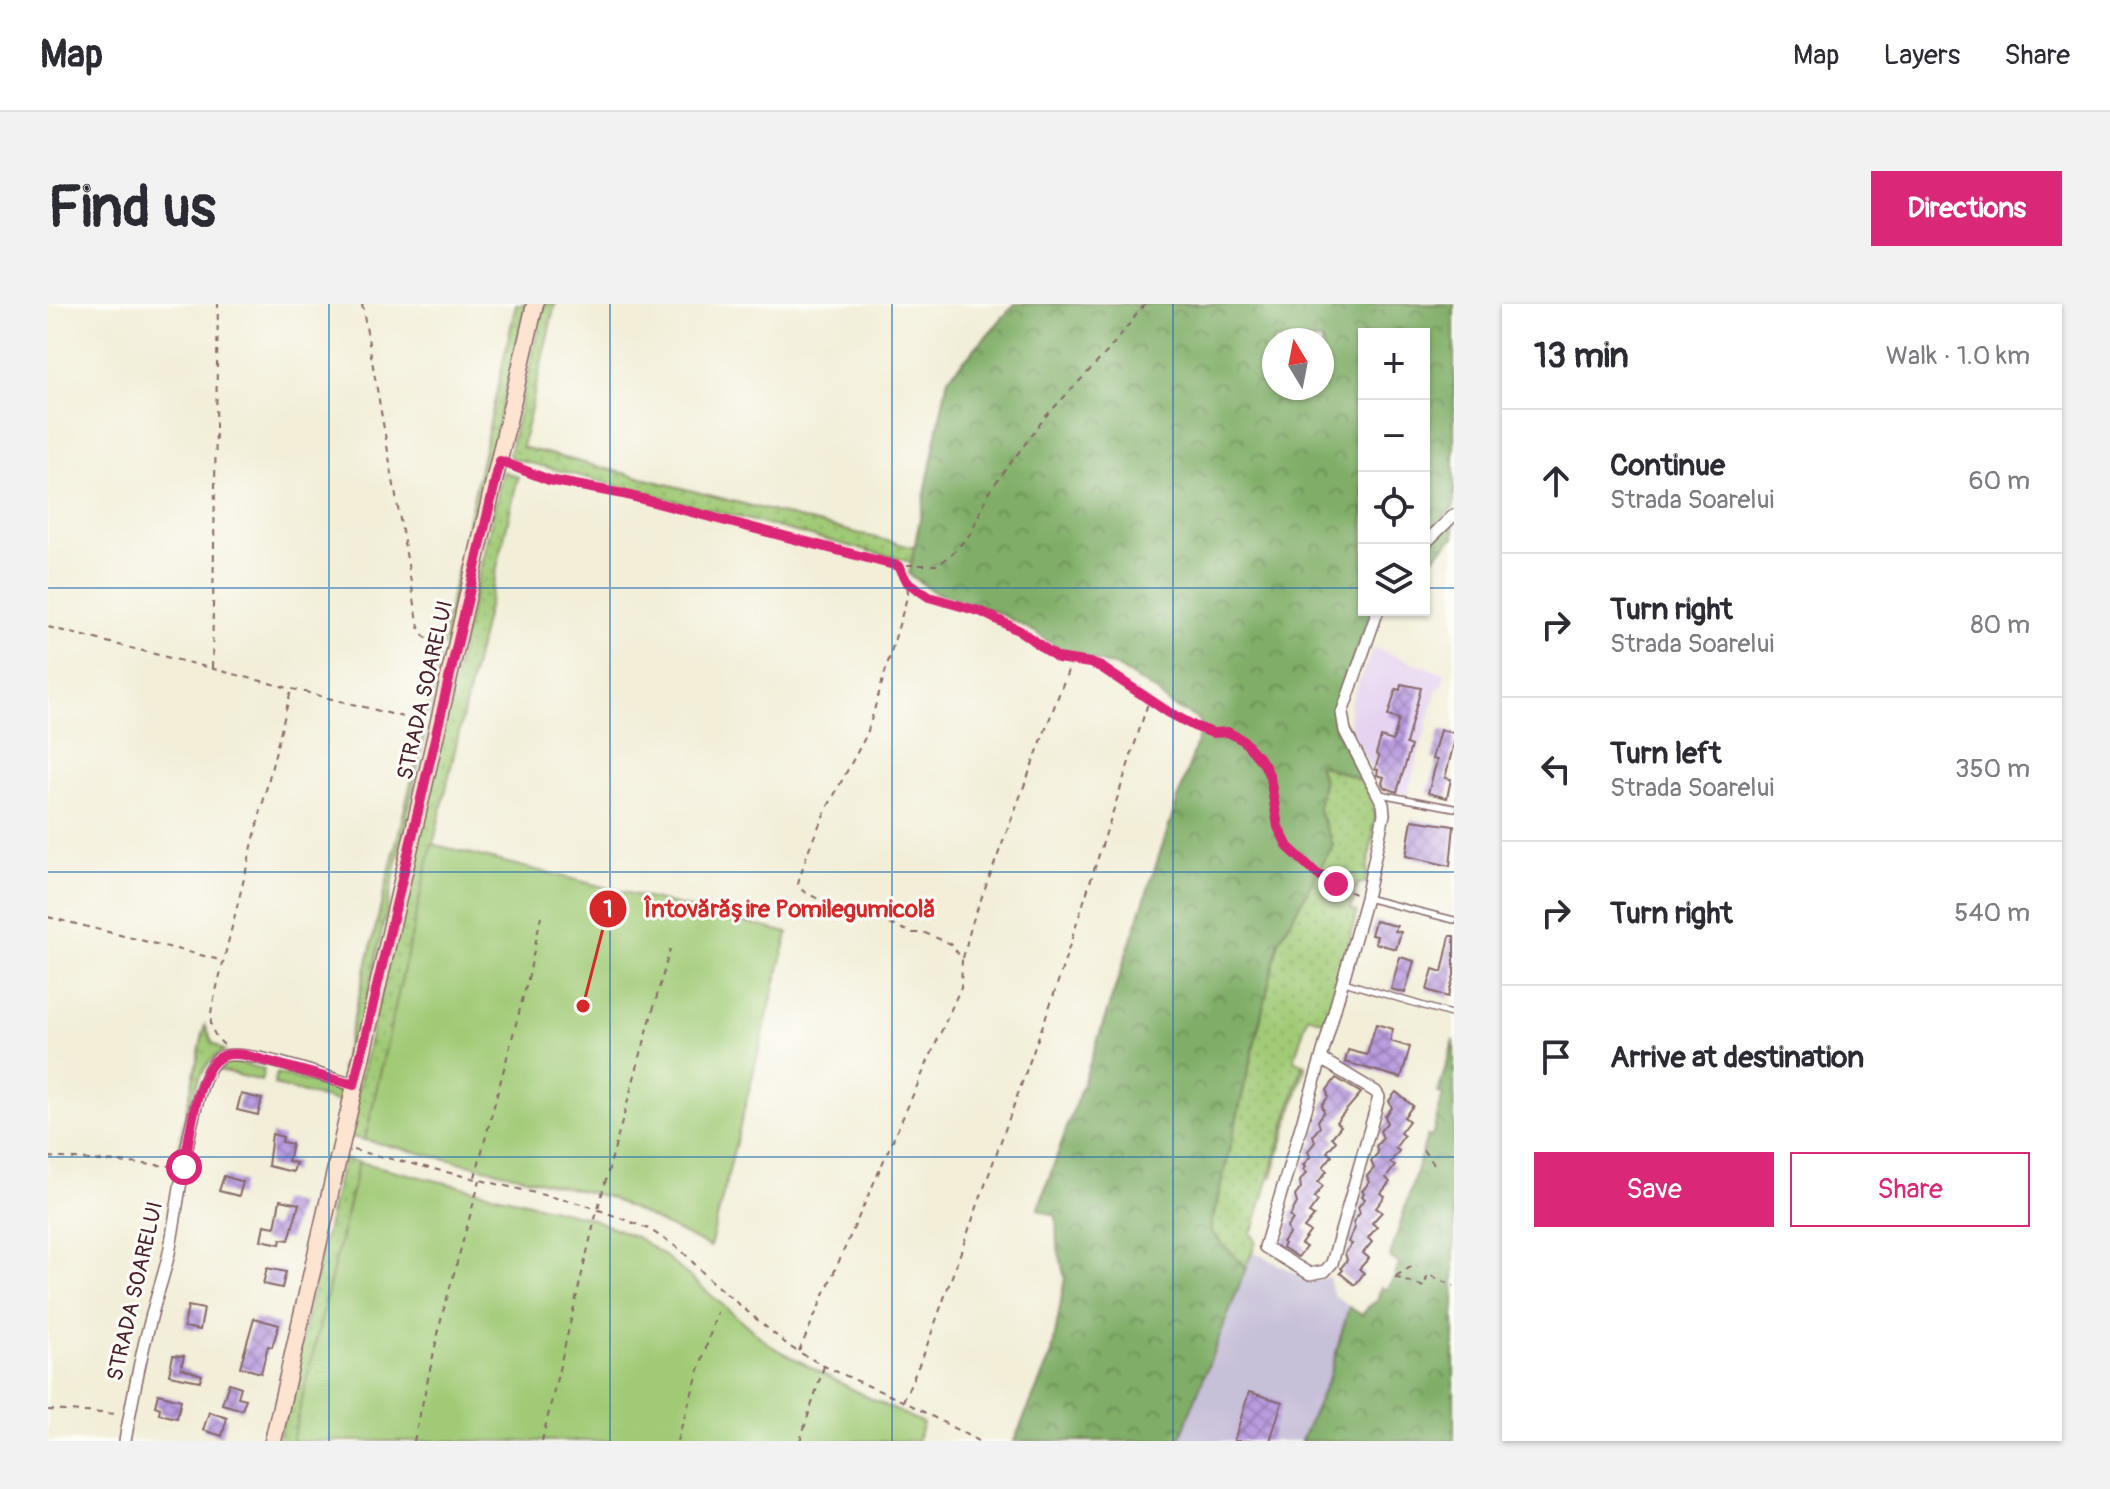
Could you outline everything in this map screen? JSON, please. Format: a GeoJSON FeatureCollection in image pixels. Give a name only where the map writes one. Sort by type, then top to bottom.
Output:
{"type":"FeatureCollection","features":[{"type":"Feature","properties":{"kind":"street","name":"STRADA SOARELUI"},"geometry":{"type":"LineString","coordinates":[[273,1441],[535,304]]}},
{"type":"Feature","properties":{"kind":"street"},"geometry":{"type":"LineString","coordinates":[[1430,538],[1454,515]]}},
{"type":"Feature","properties":{"kind":"street"},"geometry":{"type":"LineString","coordinates":[[1321,1059],[1376,1092],[1379,1097],[1332,1263],[1325,1271],[1310,1274],[1265,1247],[1343,982],[1366,898],[1384,814],[1378,794],[1345,731],[1342,713],[1376,616]]}},
{"type":"Feature","properties":{"kind":"street","name":"STRADA SOARELUI"},"geometry":{"type":"LineString","coordinates":[[125,1441],[149,1324],[169,1256],[184,1167],[207,1071],[218,1059],[234,1053]]}},
{"type":"Feature","properties":{"kind":"street"},"geometry":{"type":"LineString","coordinates":[[234,1053],[354,1085]]}},
{"type":"Feature","properties":{"kind":"lane"},"geometry":{"type":"LineString","coordinates":[[1378,794],[1454,808]]}},
{"type":"Feature","properties":{"kind":"lane"},"geometry":{"type":"LineString","coordinates":[[1366,898],[1454,920]]}},
{"type":"Feature","properties":{"kind":"lane"},"geometry":{"type":"LineString","coordinates":[[1343,982],[1454,1015]]}},
{"type":"Feature","properties":{"kind":"path"},"geometry":{"type":"LineString","coordinates":[[212,670],[218,304]]}},
{"type":"Feature","properties":{"kind":"path"},"geometry":{"type":"LineString","coordinates":[[362,304],[419,627],[424,636],[453,660]]}},
{"type":"Feature","properties":{"kind":"path"},"geometry":{"type":"LineString","coordinates":[[500,461],[549,480],[623,494],[898,566],[938,565],[971,533],[988,493],[1011,460],[1046,416],[1107,352],[1145,304]]}},
{"type":"Feature","properties":{"kind":"path"},"geometry":{"type":"LineString","coordinates":[[898,566],[907,582],[908,594],[867,734],[825,812],[798,884],[803,891],[841,911],[863,914],[951,944],[962,959]]}},
{"type":"Feature","properties":{"kind":"path"},"geometry":{"type":"LineString","coordinates":[[907,582],[941,602],[982,612],[1020,631],[1058,658],[1101,667],[1194,726],[1213,733],[1228,732],[1244,741],[1264,764],[1270,777],[1278,827],[1288,847],[1317,874],[1366,898]]}},
{"type":"Feature","properties":{"kind":"path"},"geometry":{"type":"LineString","coordinates":[[48,627],[437,726]]}},
{"type":"Feature","properties":{"kind":"path"},"geometry":{"type":"LineString","coordinates":[[799,1351],[961,987],[962,959],[972,923],[1072,660]]}},
{"type":"Feature","properties":{"kind":"path"},"geometry":{"type":"LineString","coordinates":[[234,1053],[212,1033],[210,1021],[222,960],[291,690]]}},
{"type":"Feature","properties":{"kind":"path"},"geometry":{"type":"LineString","coordinates":[[903,1401],[925,1351],[1048,1012],[1149,700]]}},
{"type":"Feature","properties":{"kind":"path"},"geometry":{"type":"LineString","coordinates":[[474,1178],[529,975],[541,916]]}},
{"type":"Feature","properties":{"kind":"path"},"geometry":{"type":"LineString","coordinates":[[48,917],[222,960]]}},
{"type":"Feature","properties":{"kind":"path"},"geometry":{"type":"LineString","coordinates":[[542,1441],[598,1209],[670,949]]}},
{"type":"Feature","properties":{"kind":"path"},"geometry":{"type":"LineString","coordinates":[[340,1147],[598,1209],[649,1229],[681,1250],[712,1282],[799,1351],[978,1441]]}},
{"type":"Feature","properties":{"kind":"path"},"geometry":{"type":"LineString","coordinates":[[1423,1150],[1436,1167]]}},
{"type":"Feature","properties":{"kind":"path"},"geometry":{"type":"LineString","coordinates":[[48,1157],[184,1167]]}},
{"type":"Feature","properties":{"kind":"path"},"geometry":{"type":"LineString","coordinates":[[414,1441],[442,1316],[480,1180]]}},
{"type":"Feature","properties":{"kind":"path"},"geometry":{"type":"LineString","coordinates":[[1417,1266],[1395,1277],[1424,1287],[1428,1274],[1454,1286]]}},
{"type":"Feature","properties":{"kind":"path"},"geometry":{"type":"LineString","coordinates":[[677,1441],[717,1312]]}},
{"type":"Feature","properties":{"kind":"path"},"geometry":{"type":"LineString","coordinates":[[800,1441],[824,1366]]}},
{"type":"Feature","properties":{"kind":"path"},"geometry":{"type":"LineString","coordinates":[[48,1410],[129,1414]]}},
{"type":"Feature","properties":{"kind":"shaded area"},"geometry":{"type":"Polygon","coordinates":[[[1373,648],[1445,674],[1441,688],[1437,688],[1407,796],[1381,786],[1352,733],[1350,704],[1373,648]]]}},
{"type":"Feature","properties":{"kind":"shaded area"},"geometry":{"type":"Polygon","coordinates":[[[1253,1251],[1311,1282],[1329,1277],[1333,1294],[1349,1307],[1329,1377],[1301,1441],[1179,1441],[1253,1251]]]}},
{"type":"Feature","properties":{"kind":"green space"},"geometry":{"type":"Polygon","coordinates":[[[516,304],[526,304],[446,648],[441,645],[516,304]]]}},
{"type":"Feature","properties":{"kind":"green space"},"geometry":{"type":"Polygon","coordinates":[[[544,304],[555,304],[522,447],[915,548],[911,562],[511,458],[509,454],[544,304]]]}},
{"type":"Feature","properties":{"kind":"green space"},"geometry":{"type":"Polygon","coordinates":[[[1015,304],[1454,304],[1454,507],[1430,529],[1430,328],[1358,328],[1358,616],[1369,616],[1341,695],[1334,706],[1335,727],[1364,781],[1318,764],[1323,781],[1318,809],[1333,845],[1279,941],[1210,1231],[1246,1268],[1179,1441],[1014,1441],[1052,1353],[1065,1278],[1057,1244],[1056,1216],[1038,1209],[1200,733],[1200,720],[1170,705],[1157,692],[1115,666],[1068,656],[1035,632],[997,612],[934,592],[909,574],[948,378],[1015,304]]]}},
{"type":"Feature","properties":{"kind":"green space"},"geometry":{"type":"Polygon","coordinates":[[[503,471],[518,477],[365,1140],[347,1136],[503,471]]]}},
{"type":"Feature","properties":{"kind":"green space"},"geometry":{"type":"Polygon","coordinates":[[[1454,522],[1454,537],[1430,561],[1430,544],[1454,522]]]}},
{"type":"Feature","properties":{"kind":"green space"},"geometry":{"type":"Polygon","coordinates":[[[437,657],[442,661],[430,713],[425,715],[437,657]]]}},
{"type":"Feature","properties":{"kind":"green space"},"geometry":{"type":"Polygon","coordinates":[[[424,729],[351,1072],[341,1070],[424,729]]]}},
{"type":"Feature","properties":{"kind":"green space"},"geometry":{"type":"Polygon","coordinates":[[[1318,763],[1364,781],[1376,817],[1365,883],[1357,884],[1351,910],[1357,912],[1326,1022],[1308,1016],[1294,1060],[1303,1064],[1254,1228],[1250,1232],[1256,1241],[1246,1268],[1210,1231],[1279,941],[1333,845],[1318,809],[1323,781],[1318,763]]]}},
{"type":"Feature","properties":{"kind":"green space"},"geometry":{"type":"Polygon","coordinates":[[[432,844],[788,933],[710,1247],[608,1197],[365,1140],[432,844]]]}},
{"type":"Feature","properties":{"kind":"green space"},"geometry":{"type":"Polygon","coordinates":[[[205,1025],[212,1042],[225,1051],[214,1058],[198,1082],[181,1157],[176,1157],[205,1025]]]}},
{"type":"Feature","properties":{"kind":"green space"},"geometry":{"type":"Polygon","coordinates":[[[1454,1039],[1454,1441],[1301,1441],[1329,1377],[1349,1307],[1362,1315],[1377,1301],[1381,1287],[1385,1290],[1394,1278],[1399,1264],[1390,1257],[1427,1136],[1432,1137],[1443,1094],[1438,1093],[1454,1039]]]}},
{"type":"Feature","properties":{"kind":"green space"},"geometry":{"type":"Polygon","coordinates":[[[226,1060],[264,1069],[261,1081],[215,1069],[226,1060]]]}},
{"type":"Feature","properties":{"kind":"green space"},"geometry":{"type":"Polygon","coordinates":[[[1303,1064],[1306,1065],[1272,1177],[1270,1176],[1303,1064]]]}},
{"type":"Feature","properties":{"kind":"green space"},"geometry":{"type":"Polygon","coordinates":[[[277,1073],[345,1092],[342,1103],[274,1085],[277,1073]]]}},
{"type":"Feature","properties":{"kind":"green space"},"geometry":{"type":"Polygon","coordinates":[[[343,1159],[359,1162],[292,1441],[278,1441],[343,1159]]]}},
{"type":"Feature","properties":{"kind":"green space"},"geometry":{"type":"Polygon","coordinates":[[[359,1162],[587,1217],[636,1237],[665,1256],[771,1346],[923,1423],[917,1441],[292,1441],[359,1162]]]}},
{"type":"Feature","properties":{"kind":"building"},"geometry":{"type":"Polygon","coordinates":[[[1401,684],[1421,688],[1406,744],[1411,746],[1397,792],[1384,787],[1384,777],[1377,775],[1378,770],[1375,769],[1381,737],[1393,741],[1399,719],[1388,716],[1396,689],[1400,690],[1401,684]]]}},
{"type":"Feature","properties":{"kind":"building"},"geometry":{"type":"Polygon","coordinates":[[[1440,730],[1454,733],[1445,778],[1451,779],[1447,798],[1428,793],[1437,760],[1432,759],[1440,730]]]}},
{"type":"Feature","properties":{"kind":"building"},"geometry":{"type":"Polygon","coordinates":[[[1412,820],[1454,826],[1450,866],[1406,856],[1412,820]]]}},
{"type":"Feature","properties":{"kind":"building"},"geometry":{"type":"Polygon","coordinates":[[[1375,921],[1397,926],[1395,931],[1401,932],[1396,949],[1375,943],[1377,936],[1371,935],[1375,921]]]}},
{"type":"Feature","properties":{"kind":"building"},"geometry":{"type":"Polygon","coordinates":[[[1450,936],[1454,936],[1454,975],[1448,997],[1427,990],[1433,969],[1442,972],[1450,936]]]}},
{"type":"Feature","properties":{"kind":"building"},"geometry":{"type":"Polygon","coordinates":[[[1400,957],[1414,961],[1405,993],[1391,989],[1400,957]]]}},
{"type":"Feature","properties":{"kind":"building"},"geometry":{"type":"Polygon","coordinates":[[[1376,1024],[1393,1029],[1390,1041],[1410,1047],[1401,1078],[1345,1062],[1348,1050],[1367,1055],[1376,1024]]]}},
{"type":"Feature","properties":{"kind":"building"},"geometry":{"type":"Polygon","coordinates":[[[1336,1078],[1361,1093],[1336,1122],[1341,1126],[1332,1137],[1336,1141],[1327,1152],[1332,1156],[1323,1167],[1327,1171],[1318,1182],[1323,1186],[1314,1198],[1318,1201],[1309,1213],[1314,1216],[1304,1228],[1310,1232],[1301,1244],[1306,1247],[1298,1257],[1282,1247],[1282,1242],[1289,1234],[1287,1227],[1293,1219],[1290,1216],[1297,1203],[1295,1196],[1306,1173],[1303,1165],[1310,1157],[1308,1151],[1315,1142],[1313,1135],[1320,1127],[1318,1121],[1324,1112],[1322,1105],[1328,1097],[1327,1090],[1336,1078]]]}},
{"type":"Feature","properties":{"kind":"building"},"geometry":{"type":"Polygon","coordinates":[[[1396,1092],[1413,1106],[1404,1117],[1409,1121],[1400,1133],[1404,1136],[1395,1148],[1399,1151],[1390,1163],[1395,1166],[1386,1178],[1390,1182],[1381,1193],[1385,1196],[1376,1208],[1382,1212],[1372,1223],[1377,1227],[1368,1238],[1372,1242],[1363,1253],[1369,1258],[1359,1269],[1364,1273],[1355,1285],[1340,1273],[1341,1268],[1347,1260],[1345,1253],[1352,1244],[1348,1242],[1355,1228],[1353,1222],[1360,1213],[1358,1207],[1365,1199],[1362,1191],[1369,1183],[1367,1176],[1374,1168],[1371,1161],[1378,1153],[1376,1146],[1383,1138],[1380,1131],[1387,1123],[1385,1116],[1392,1108],[1389,1101],[1396,1092]]]}},
{"type":"Feature","properties":{"kind":"building"},"geometry":{"type":"Polygon","coordinates":[[[241,1094],[262,1099],[258,1115],[237,1110],[241,1094]]]}},
{"type":"Feature","properties":{"kind":"building"},"geometry":{"type":"Polygon","coordinates":[[[272,1134],[283,1137],[282,1142],[292,1144],[288,1161],[296,1163],[293,1172],[268,1166],[272,1134]]]}},
{"type":"Feature","properties":{"kind":"building"},"geometry":{"type":"Polygon","coordinates":[[[224,1176],[243,1182],[239,1196],[219,1191],[224,1176]]]}},
{"type":"Feature","properties":{"kind":"building"},"geometry":{"type":"Polygon","coordinates":[[[280,1200],[299,1204],[289,1240],[281,1239],[280,1244],[261,1240],[264,1225],[275,1227],[280,1200]]]}},
{"type":"Feature","properties":{"kind":"building"},"geometry":{"type":"Polygon","coordinates":[[[267,1268],[286,1272],[282,1288],[263,1284],[267,1268]]]}},
{"type":"Feature","properties":{"kind":"building"},"geometry":{"type":"Polygon","coordinates":[[[188,1306],[204,1309],[200,1330],[184,1327],[188,1306]]]}},
{"type":"Feature","properties":{"kind":"building"},"geometry":{"type":"Polygon","coordinates":[[[254,1318],[279,1325],[272,1347],[268,1346],[261,1373],[240,1367],[254,1318]]]}},
{"type":"Feature","properties":{"kind":"building"},"geometry":{"type":"Polygon","coordinates":[[[173,1355],[184,1356],[181,1368],[202,1375],[200,1381],[169,1375],[173,1355]]]}},
{"type":"Feature","properties":{"kind":"building"},"geometry":{"type":"Polygon","coordinates":[[[229,1383],[241,1387],[238,1397],[246,1399],[242,1410],[222,1404],[229,1383]]]}},
{"type":"Feature","properties":{"kind":"building"},"geometry":{"type":"Polygon","coordinates":[[[1249,1392],[1282,1402],[1270,1441],[1234,1441],[1249,1392]]]}},
{"type":"Feature","properties":{"kind":"building"},"geometry":{"type":"Polygon","coordinates":[[[158,1394],[181,1400],[177,1418],[159,1414],[160,1408],[155,1406],[158,1394]]]}},
{"type":"Feature","properties":{"kind":"building"},"geometry":{"type":"Polygon","coordinates":[[[209,1412],[227,1418],[222,1436],[203,1430],[209,1412]]]}},
{"type":"Feature","properties":{"kind":"place","name":"Întovărășire Pomilegumicolă"},"geometry":{"type":"Point","coordinates":[583,1006]}},
{"type":"Feature","properties":{"kind":"route"},"geometry":{"type":"LineString","coordinates":[[184,1167],[207,1071],[226,1055],[245,1055],[354,1085],[500,461],[549,480],[623,494],[898,566],[907,582],[929,597],[982,612],[1020,631],[1065,661],[1101,667],[1194,726],[1213,733],[1228,732],[1244,741],[1264,764],[1270,777],[1278,827],[1288,847],[1317,874],[1336,884]]}}]}
